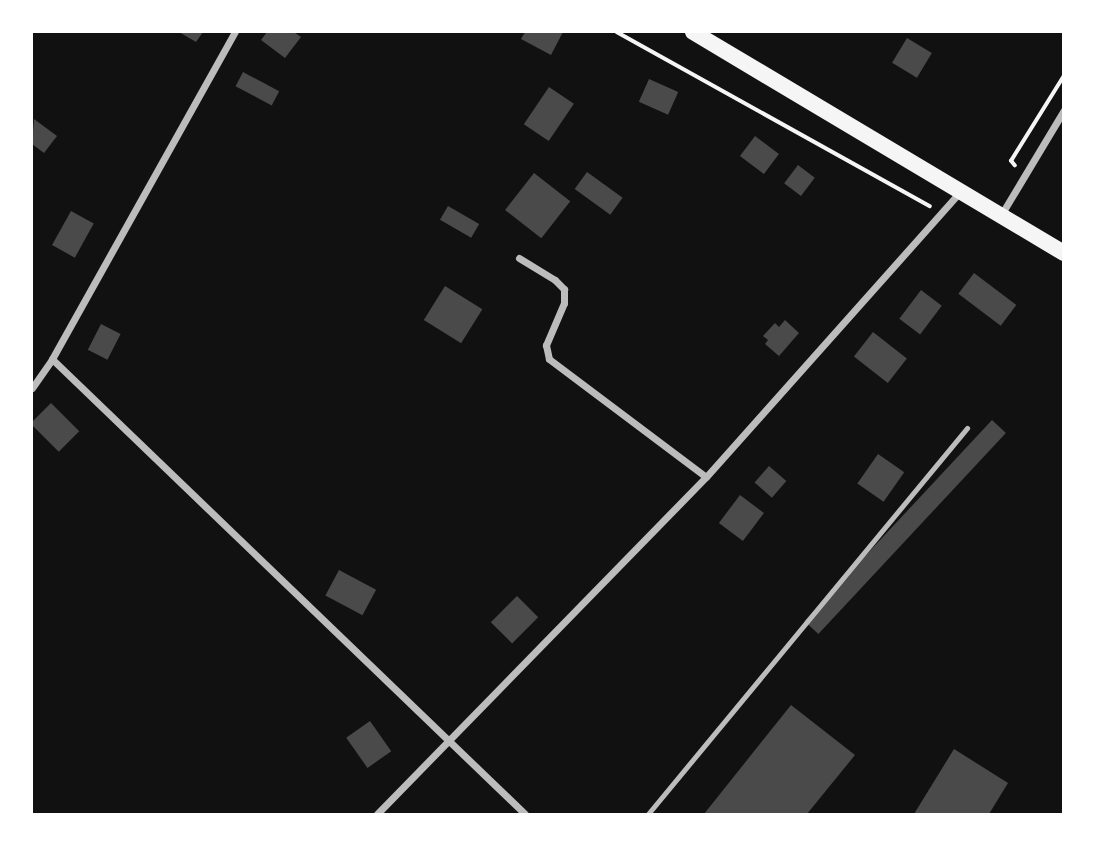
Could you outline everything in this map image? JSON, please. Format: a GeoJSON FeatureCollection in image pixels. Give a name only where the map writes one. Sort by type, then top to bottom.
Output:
{"type":"FeatureCollection","features":[{"type":"Feature","properties":{"kind":"main road"},"geometry":{"type":"LineString","coordinates":[[693,32],[1063,253]]}},
{"type":"Feature","properties":{"kind":"street"},"geometry":{"type":"LineString","coordinates":[[32,388],[52,359],[235,32]]}},
{"type":"Feature","properties":{"kind":"street"},"geometry":{"type":"LineString","coordinates":[[1000,215],[1063,110]]}},
{"type":"Feature","properties":{"kind":"street"},"geometry":{"type":"LineString","coordinates":[[377,814],[449,744],[706,477],[960,191]]}},
{"type":"Feature","properties":{"kind":"street"},"geometry":{"type":"LineString","coordinates":[[519,258],[555,280],[564,289],[564,303],[545,345],[549,359],[706,477]]}},
{"type":"Feature","properties":{"kind":"street"},"geometry":{"type":"LineString","coordinates":[[52,359],[449,744],[525,814]]}},
{"type":"Feature","properties":{"kind":"lane"},"geometry":{"type":"LineString","coordinates":[[648,814],[967,428]]}},
{"type":"Feature","properties":{"kind":"path"},"geometry":{"type":"LineString","coordinates":[[617,32],[943,213]]}},
{"type":"Feature","properties":{"kind":"path"},"geometry":{"type":"LineString","coordinates":[[1024,177],[1011,161],[1063,76]]}},
{"type":"Feature","properties":{"kind":"building"},"geometry":{"type":"Polygon","coordinates":[[[179,32],[203,32],[196,42],[179,32]]]}},
{"type":"Feature","properties":{"kind":"building"},"geometry":{"type":"Polygon","coordinates":[[[267,32],[294,32],[301,37],[285,58],[261,40],[267,32]]]}},
{"type":"Feature","properties":{"kind":"building"},"geometry":{"type":"Polygon","coordinates":[[[525,32],[563,32],[551,55],[521,39],[525,32]]]}},
{"type":"Feature","properties":{"kind":"building"},"geometry":{"type":"Polygon","coordinates":[[[907,38],[932,53],[917,78],[892,63],[907,38]]]}},
{"type":"Feature","properties":{"kind":"building"},"geometry":{"type":"Polygon","coordinates":[[[243,72],[279,91],[272,105],[235,86],[243,72]]]}},
{"type":"Feature","properties":{"kind":"building"},"geometry":{"type":"Polygon","coordinates":[[[649,79],[678,92],[668,115],[639,102],[649,79]]]}},
{"type":"Feature","properties":{"kind":"building"},"geometry":{"type":"Polygon","coordinates":[[[549,87],[574,104],[549,141],[524,124],[549,87]]]}},
{"type":"Feature","properties":{"kind":"building"},"geometry":{"type":"Polygon","coordinates":[[[34,119],[57,136],[44,153],[32,144],[34,119]]]}},
{"type":"Feature","properties":{"kind":"building"},"geometry":{"type":"Polygon","coordinates":[[[755,136],[779,154],[764,174],[740,156],[755,136]]]}},
{"type":"Feature","properties":{"kind":"building"},"geometry":{"type":"Polygon","coordinates":[[[798,165],[815,178],[801,196],[784,183],[798,165]]]}},
{"type":"Feature","properties":{"kind":"building"},"geometry":{"type":"Polygon","coordinates":[[[587,172],[623,198],[610,215],[575,189],[587,172]]]}},
{"type":"Feature","properties":{"kind":"building"},"geometry":{"type":"Polygon","coordinates":[[[534,173],[570,201],[541,238],[505,210],[534,173]]]}},
{"type":"Feature","properties":{"kind":"building"},"geometry":{"type":"Polygon","coordinates":[[[448,206],[479,224],[471,238],[440,220],[448,206]]]}},
{"type":"Feature","properties":{"kind":"building"},"geometry":{"type":"Polygon","coordinates":[[[71,211],[94,224],[75,258],[52,245],[71,211]]]}},
{"type":"Feature","properties":{"kind":"building"},"geometry":{"type":"Polygon","coordinates":[[[974,273],[1016,305],[1001,326],[958,294],[974,273]]]}},
{"type":"Feature","properties":{"kind":"building"},"geometry":{"type":"Polygon","coordinates":[[[445,286],[482,309],[461,343],[424,320],[445,286]]]}},
{"type":"Feature","properties":{"kind":"building"},"geometry":{"type":"Polygon","coordinates":[[[921,290],[942,306],[920,334],[899,319],[921,290]]]}},
{"type":"Feature","properties":{"kind":"building"},"geometry":{"type":"Polygon","coordinates":[[[785,320],[799,333],[779,356],[765,344],[768,340],[763,336],[775,323],[779,327],[785,320]]]}},
{"type":"Feature","properties":{"kind":"building"},"geometry":{"type":"Polygon","coordinates":[[[101,324],[121,334],[107,360],[88,350],[101,324]]]}},
{"type":"Feature","properties":{"kind":"building"},"geometry":{"type":"Polygon","coordinates":[[[873,332],[907,358],[888,383],[854,356],[873,332]]]}},
{"type":"Feature","properties":{"kind":"building"},"geometry":{"type":"Polygon","coordinates":[[[51,403],[79,431],[59,452],[32,425],[51,403]]]}},
{"type":"Feature","properties":{"kind":"building"},"geometry":{"type":"Polygon","coordinates":[[[992,420],[1006,433],[818,634],[804,621],[992,420]]]}},
{"type":"Feature","properties":{"kind":"building"},"geometry":{"type":"Polygon","coordinates":[[[878,454],[904,472],[884,502],[857,483],[878,454]]]}},
{"type":"Feature","properties":{"kind":"building"},"geometry":{"type":"Polygon","coordinates":[[[769,466],[786,481],[772,498],[755,483],[769,466]]]}},
{"type":"Feature","properties":{"kind":"building"},"geometry":{"type":"Polygon","coordinates":[[[740,495],[764,513],[743,541],[719,523],[740,495]]]}},
{"type":"Feature","properties":{"kind":"building"},"geometry":{"type":"Polygon","coordinates":[[[339,570],[376,590],[362,615],[325,596],[339,570]]]}},
{"type":"Feature","properties":{"kind":"building"},"geometry":{"type":"Polygon","coordinates":[[[517,596],[538,617],[512,643],[491,622],[517,596]]]}},
{"type":"Feature","properties":{"kind":"building"},"geometry":{"type":"Polygon","coordinates":[[[791,705],[855,755],[807,814],[704,814],[791,705]]]}},
{"type":"Feature","properties":{"kind":"building"},"geometry":{"type":"Polygon","coordinates":[[[370,721],[391,751],[367,768],[346,738],[370,721]]]}},
{"type":"Feature","properties":{"kind":"building"},"geometry":{"type":"Polygon","coordinates":[[[954,749],[1008,783],[989,814],[914,814],[954,749]]]}}]}
